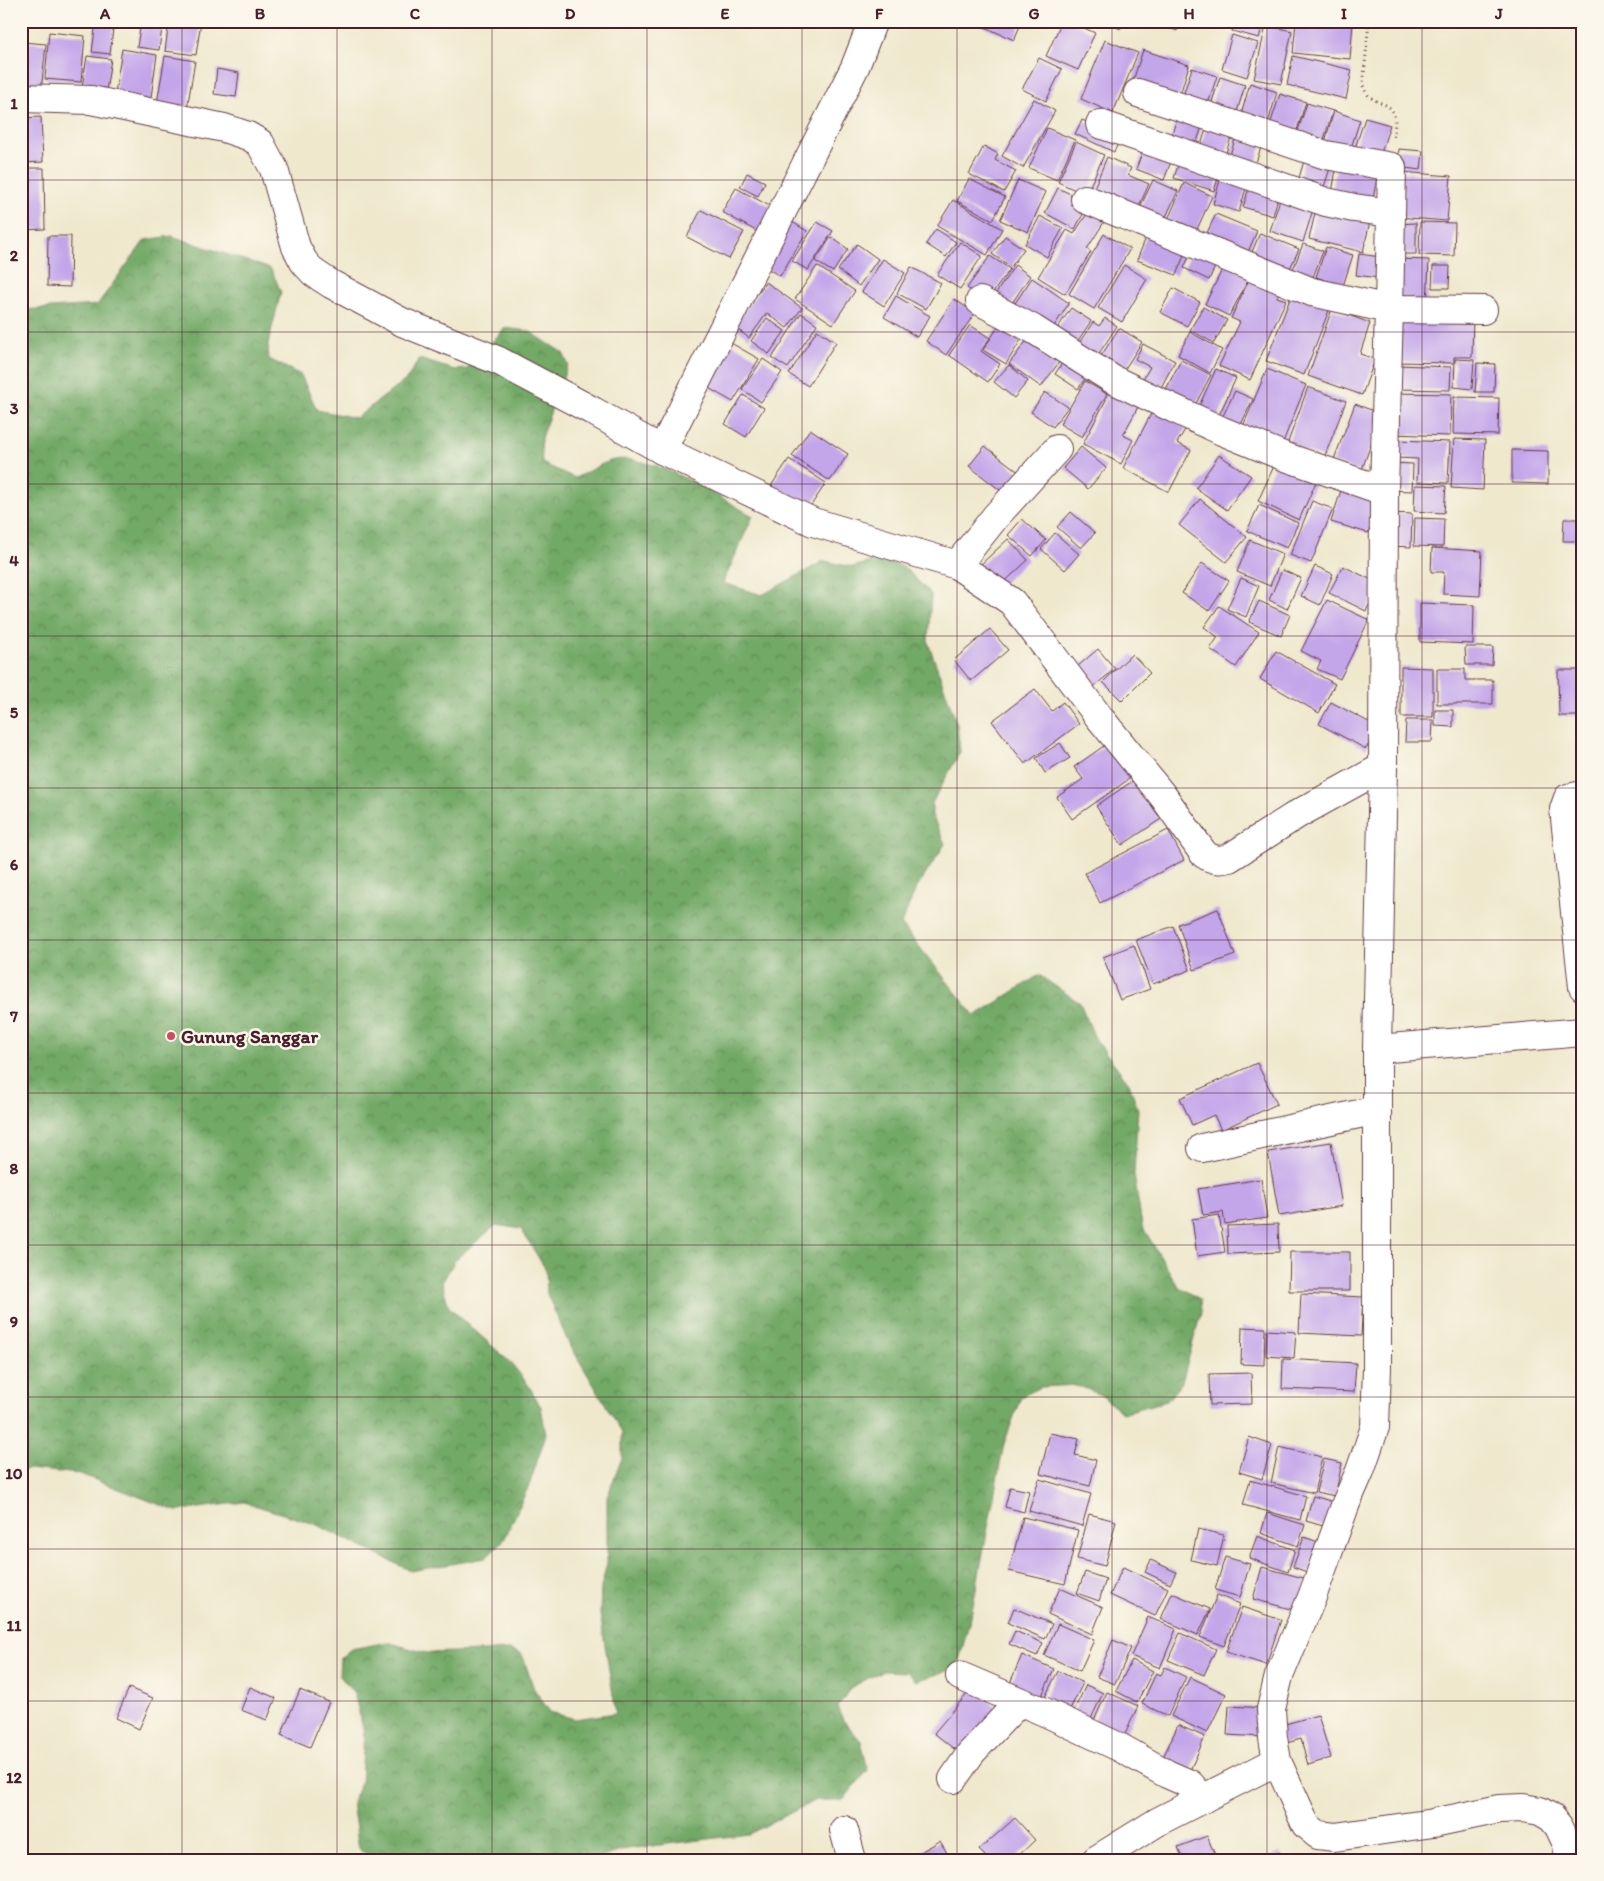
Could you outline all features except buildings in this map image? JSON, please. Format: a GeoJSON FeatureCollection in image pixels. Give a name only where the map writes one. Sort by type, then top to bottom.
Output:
{"type":"FeatureCollection","features":[{"type":"Feature","properties":{"kind":"street"},"geometry":{"type":"LineString","coordinates":[[662,450],[855,67],[873,21]]}},
{"type":"Feature","properties":{"kind":"street"},"geometry":{"type":"LineString","coordinates":[[1138,93],[1326,155],[1392,167],[1384,491],[1383,767],[1377,1049],[1377,1368],[1375,1427],[1312,1597],[1278,1676],[1271,1709],[1272,1738],[1277,1761],[1306,1825],[1318,1835],[1335,1837],[1433,1823],[1500,1808],[1523,1808],[1540,1812],[1552,1818],[1559,1827],[1567,1844],[1569,1860]]}},
{"type":"Feature","properties":{"kind":"street"},"geometry":{"type":"LineString","coordinates":[[21,98],[90,100],[224,128],[248,136],[260,143],[274,169],[296,247],[304,262],[314,274],[402,322],[499,361],[662,450],[813,522],[958,565],[1012,602],[1099,717],[1163,796],[1208,858],[1222,860],[1229,858],[1298,814],[1383,767]]}},
{"type":"Feature","properties":{"kind":"street"},"geometry":{"type":"LineString","coordinates":[[1100,124],[1326,202],[1391,213]]}},
{"type":"Feature","properties":{"kind":"street"},"geometry":{"type":"LineString","coordinates":[[1085,199],[1312,292],[1389,309],[1483,310]]}},
{"type":"Feature","properties":{"kind":"street"},"geometry":{"type":"LineString","coordinates":[[980,301],[1033,329],[1112,379],[1164,404],[1222,431],[1283,456],[1384,491]]}},
{"type":"Feature","properties":{"kind":"street"},"geometry":{"type":"LineString","coordinates":[[958,565],[996,516],[1057,449]]}},
{"type":"Feature","properties":{"kind":"street"},"geometry":{"type":"LineString","coordinates":[[1583,795],[1568,798],[1564,809],[1577,874],[1583,987]]}},
{"type":"Feature","properties":{"kind":"street"},"geometry":{"type":"LineString","coordinates":[[1377,1049],[1583,1032]]}},
{"type":"Feature","properties":{"kind":"street"},"geometry":{"type":"LineString","coordinates":[[1202,1148],[1377,1110]]}},
{"type":"Feature","properties":{"kind":"street"},"geometry":{"type":"LineString","coordinates":[[960,1676],[1047,1712],[1120,1748],[1167,1774],[1190,1784],[1203,1799]]}},
{"type":"Feature","properties":{"kind":"street"},"geometry":{"type":"LineString","coordinates":[[953,1779],[971,1754],[1019,1702]]}},
{"type":"Feature","properties":{"kind":"street"},"geometry":{"type":"LineString","coordinates":[[1096,1860],[1159,1822],[1277,1761]]}},
{"type":"Feature","properties":{"kind":"street"},"geometry":{"type":"LineString","coordinates":[[844,1830],[852,1860]]}},
{"type":"Feature","properties":{"kind":"path"},"geometry":{"type":"LineString","coordinates":[[1369,21],[1363,86],[1367,95],[1372,100],[1389,106],[1394,115],[1392,167]]}},
{"type":"Feature","properties":{"kind":"green space"},"geometry":{"type":"Polygon","coordinates":[[[172,236],[271,269],[281,292],[268,344],[269,359],[301,375],[317,410],[356,418],[407,379],[419,359],[455,370],[467,369],[505,328],[529,331],[563,353],[568,364],[541,438],[542,463],[575,478],[610,461],[625,459],[643,462],[683,477],[753,516],[723,583],[762,595],[824,561],[853,567],[877,560],[903,566],[931,594],[928,642],[957,724],[960,752],[932,803],[932,815],[945,844],[915,891],[901,924],[975,1016],[1039,975],[1080,1003],[1096,1040],[1129,1083],[1138,1109],[1134,1174],[1142,1226],[1178,1286],[1200,1299],[1201,1313],[1182,1382],[1167,1401],[1122,1413],[1101,1395],[1077,1385],[1041,1387],[1021,1397],[1004,1444],[971,1616],[957,1668],[916,1681],[907,1672],[882,1671],[850,1688],[838,1707],[843,1720],[861,1741],[868,1770],[843,1800],[816,1800],[749,1834],[627,1849],[594,1860],[381,1860],[359,1850],[352,1802],[361,1783],[364,1732],[354,1693],[339,1675],[340,1658],[351,1649],[387,1642],[426,1653],[510,1650],[522,1654],[534,1689],[550,1712],[575,1719],[616,1713],[600,1614],[601,1588],[607,1563],[607,1497],[622,1458],[622,1432],[568,1342],[547,1294],[546,1270],[521,1229],[496,1225],[455,1260],[442,1283],[449,1307],[512,1364],[529,1386],[541,1407],[546,1434],[530,1483],[504,1540],[486,1558],[411,1571],[315,1524],[244,1502],[176,1511],[80,1474],[28,1469],[21,1471],[21,310],[97,305],[145,240],[172,236]]]}},
{"type":"Feature","properties":{"kind":"place","name":"Gunung Sanggar"},"geometry":{"type":"Point","coordinates":[171,1036]}}]}
